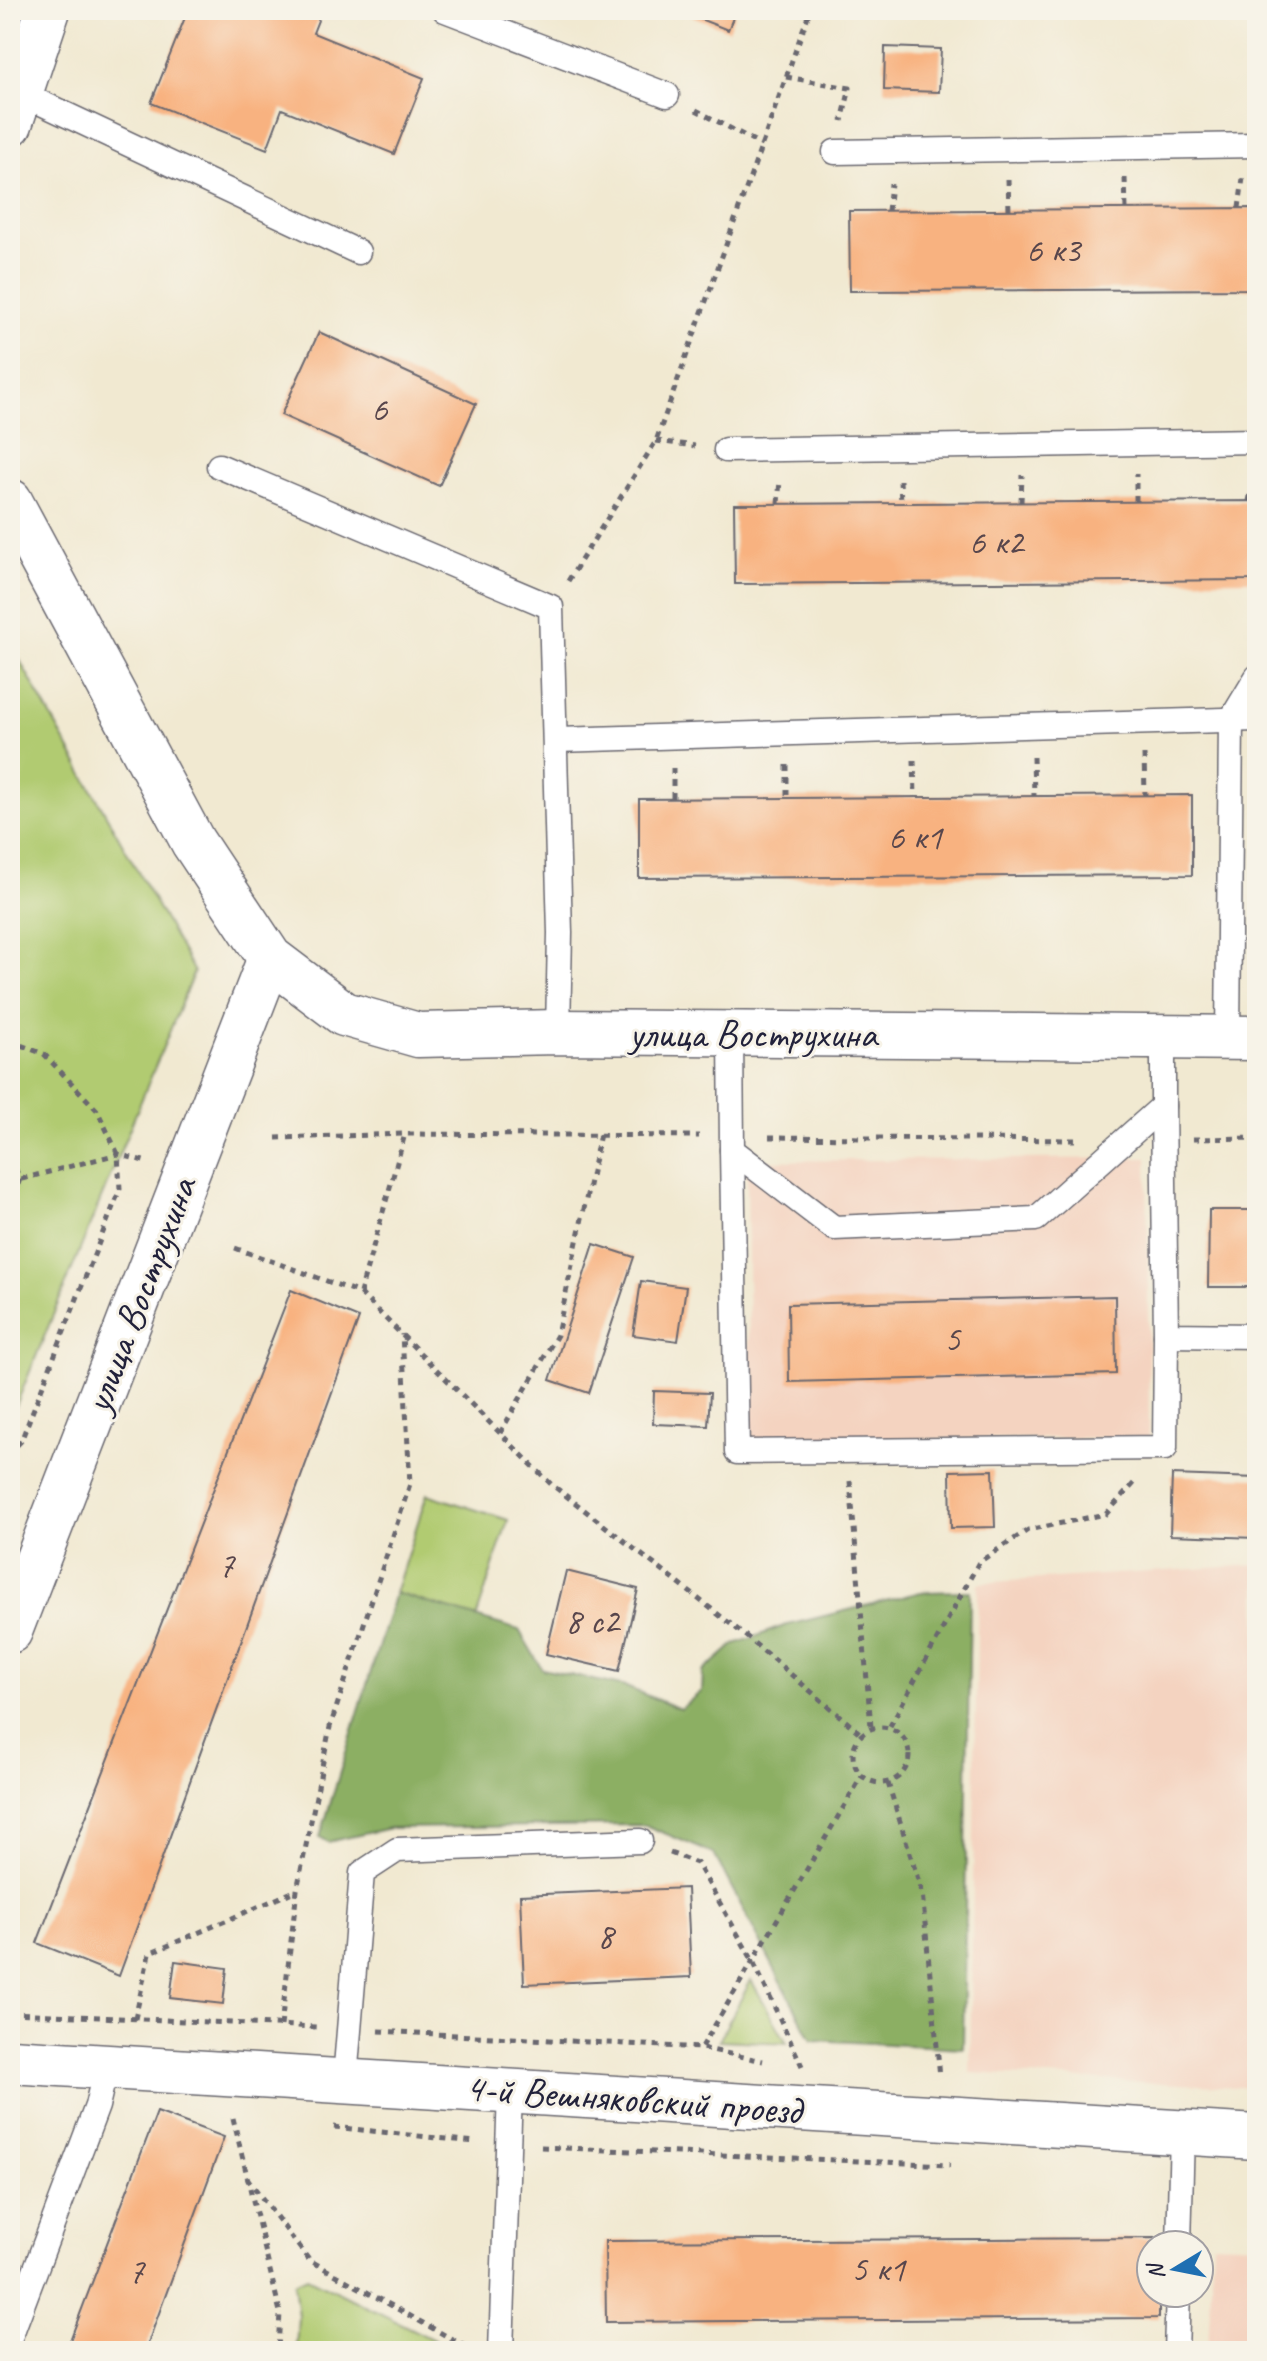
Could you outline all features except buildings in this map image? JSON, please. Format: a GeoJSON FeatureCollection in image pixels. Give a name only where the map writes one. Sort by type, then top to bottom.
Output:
{"type":"FeatureCollection","features":[{"type":"Feature","properties":{"kind":"street"},"geometry":{"type":"LineString","coordinates":[[14,108],[48,10]]}},
{"type":"Feature","properties":{"kind":"street","name":"улица Вострухина"},"geometry":{"type":"LineString","coordinates":[[10,501],[193,842],[270,958],[344,1014],[418,1035],[558,1032],[1243,1038]]}},
{"type":"Feature","properties":{"kind":"street","name":"улица Вострухина"},"geometry":{"type":"LineString","coordinates":[[10,1631],[270,958]]}},
{"type":"Feature","properties":{"kind":"street","name":"4-й Вешняковский проезд"},"geometry":{"type":"LineString","coordinates":[[10,2061],[345,2079],[510,2092],[1257,2137]]}},
{"type":"Feature","properties":{"kind":"lane"},"geometry":{"type":"LineString","coordinates":[[450,11],[667,95]]}},
{"type":"Feature","properties":{"kind":"lane"},"geometry":{"type":"LineString","coordinates":[[14,108],[358,252]]}},
{"type":"Feature","properties":{"kind":"lane"},"geometry":{"type":"LineString","coordinates":[[835,152],[1257,145]]}},
{"type":"Feature","properties":{"kind":"lane"},"geometry":{"type":"LineString","coordinates":[[726,450],[1257,441]]}},
{"type":"Feature","properties":{"kind":"lane"},"geometry":{"type":"LineString","coordinates":[[219,466],[551,607],[557,740],[558,1032]]}},
{"type":"Feature","properties":{"kind":"lane"},"geometry":{"type":"LineString","coordinates":[[1243,1038],[1231,720],[1257,677]]}},
{"type":"Feature","properties":{"kind":"lane"},"geometry":{"type":"LineString","coordinates":[[557,740],[1257,719]]}},
{"type":"Feature","properties":{"kind":"lane"},"geometry":{"type":"LineString","coordinates":[[731,1034],[737,1452],[1165,1448],[1163,1037]]}},
{"type":"Feature","properties":{"kind":"lane"},"geometry":{"type":"LineString","coordinates":[[732,1150],[834,1228],[1036,1219],[1163,1106]]}},
{"type":"Feature","properties":{"kind":"lane"},"geometry":{"type":"LineString","coordinates":[[1166,1335],[1257,1336]]}},
{"type":"Feature","properties":{"kind":"lane"},"geometry":{"type":"LineString","coordinates":[[345,2079],[362,1873],[397,1850],[640,1841]]}},
{"type":"Feature","properties":{"kind":"lane"},"geometry":{"type":"LineString","coordinates":[[10,2337],[97,2106],[106,2067]]}},
{"type":"Feature","properties":{"kind":"lane"},"geometry":{"type":"LineString","coordinates":[[501,2351],[510,2092]]}},
{"type":"Feature","properties":{"kind":"lane"},"geometry":{"type":"LineString","coordinates":[[1179,2229],[1182,2133]]}},
{"type":"Feature","properties":{"kind":"lane"},"geometry":{"type":"LineString","coordinates":[[1176,2351],[1177,2309]]}},
{"type":"Feature","properties":{"kind":"path"},"geometry":{"type":"LineString","coordinates":[[551,607],[656,441],[810,10]]}},
{"type":"Feature","properties":{"kind":"path"},"geometry":{"type":"LineString","coordinates":[[786,77],[850,88],[835,152]]}},
{"type":"Feature","properties":{"kind":"path"},"geometry":{"type":"LineString","coordinates":[[667,95],[762,145]]}},
{"type":"Feature","properties":{"kind":"path"},"geometry":{"type":"LineString","coordinates":[[1249,501],[1257,466]]}},
{"type":"Feature","properties":{"kind":"path"},"geometry":{"type":"LineString","coordinates":[[1143,722],[1145,795]]}},
{"type":"Feature","properties":{"kind":"path"},"geometry":{"type":"LineString","coordinates":[[10,1041],[44,1054],[97,1110],[118,1154],[120,1189],[21,1441],[10,1453]]}},
{"type":"Feature","properties":{"kind":"path"},"geometry":{"type":"LineString","coordinates":[[500,1433],[557,1335],[600,1133]]}},
{"type":"Feature","properties":{"kind":"path"},"geometry":{"type":"LineString","coordinates":[[360,1293],[405,1134]]}},
{"type":"Feature","properties":{"kind":"path"},"geometry":{"type":"LineString","coordinates":[[10,1182],[118,1154],[152,1164]]}},
{"type":"Feature","properties":{"kind":"path"},"geometry":{"type":"LineString","coordinates":[[10,1157],[20,1179],[10,1207]]}},
{"type":"Feature","properties":{"kind":"path"},"geometry":{"type":"LineString","coordinates":[[235,1248],[360,1293],[551,1484],[741,1632],[861,1734]]}},
{"type":"Feature","properties":{"kind":"path"},"geometry":{"type":"LineString","coordinates":[[281,2026],[297,1890],[330,1727],[410,1484],[402,1334]]}},
{"type":"Feature","properties":{"kind":"path"},"geometry":{"type":"LineString","coordinates":[[890,1726],[979,1562],[1028,1530],[1106,1514],[1165,1448]]}},
{"type":"Feature","properties":{"kind":"path"},"geometry":{"type":"LineString","coordinates":[[847,1451],[871,1727]]}},
{"type":"Feature","properties":{"kind":"path"},"geometry":{"type":"LineString","coordinates":[[890,1726],[905,1738],[911,1756],[904,1774],[888,1783],[870,1781],[862,1776],[853,1760],[856,1741],[861,1734],[871,1727],[890,1726]]}},
{"type":"Feature","properties":{"kind":"path"},"geometry":{"type":"LineString","coordinates":[[702,2048],[862,1776]]}},
{"type":"Feature","properties":{"kind":"path"},"geometry":{"type":"LineString","coordinates":[[888,1783],[922,1892],[940,2078]]}},
{"type":"Feature","properties":{"kind":"path"},"geometry":{"type":"LineString","coordinates":[[640,1841],[697,1863],[753,1961],[804,2071],[789,2067]]}},
{"type":"Feature","properties":{"kind":"path"},"geometry":{"type":"LineString","coordinates":[[135,2019],[149,1954],[297,1890]]}},
{"type":"Feature","properties":{"kind":"path"},"geometry":{"type":"LineString","coordinates":[[10,2013],[702,2048],[775,2064]]}},
{"type":"Feature","properties":{"kind":"path"},"geometry":{"type":"LineString","coordinates":[[925,2077],[956,2079]]}},
{"type":"Feature","properties":{"kind":"path"},"geometry":{"type":"LineString","coordinates":[[232,2116],[280,2312],[278,2351]]}},
{"type":"Feature","properties":{"kind":"path"},"geometry":{"type":"LineString","coordinates":[[247,2178],[309,2260],[474,2351]]}},
{"type":"Feature","properties":{"kind":"shaded area"},"geometry":{"type":"Polygon","coordinates":[[[1147,1158],[1149,1437],[750,1440],[747,1161],[1147,1158]]]}},
{"type":"Feature","properties":{"kind":"shaded area"},"geometry":{"type":"Polygon","coordinates":[[[1257,1565],[1257,2088],[970,2073],[978,1583],[1257,1565]]]}},
{"type":"Feature","properties":{"kind":"shaded area"},"geometry":{"type":"Polygon","coordinates":[[[1215,2243],[1257,2245],[1257,2351],[1208,2351],[1210,2309],[1215,2309],[1215,2243]]]}},
{"type":"Feature","properties":{"kind":"green space"},"geometry":{"type":"Polygon","coordinates":[[[10,643],[194,972],[10,1420],[10,643]]]}},
{"type":"Feature","properties":{"kind":"green space"},"geometry":{"type":"Polygon","coordinates":[[[427,1494],[508,1520],[476,1619],[395,1593],[427,1494]]]}},
{"type":"Feature","properties":{"kind":"green space"},"geometry":{"type":"Polygon","coordinates":[[[970,1591],[963,2048],[812,2040],[714,1854],[645,1825],[390,1828],[328,1842],[320,1837],[395,1593],[519,1630],[542,1669],[626,1687],[680,1709],[702,1691],[703,1672],[735,1644],[784,1626],[921,1592],[970,1591]]]}},
{"type":"Feature","properties":{"kind":"green space"},"geometry":{"type":"Polygon","coordinates":[[[751,1980],[787,2043],[719,2040],[751,1980]]]}},
{"type":"Feature","properties":{"kind":"green space"},"geometry":{"type":"Polygon","coordinates":[[[307,2277],[451,2351],[296,2351],[298,2316],[294,2283],[307,2277]]]}}]}
